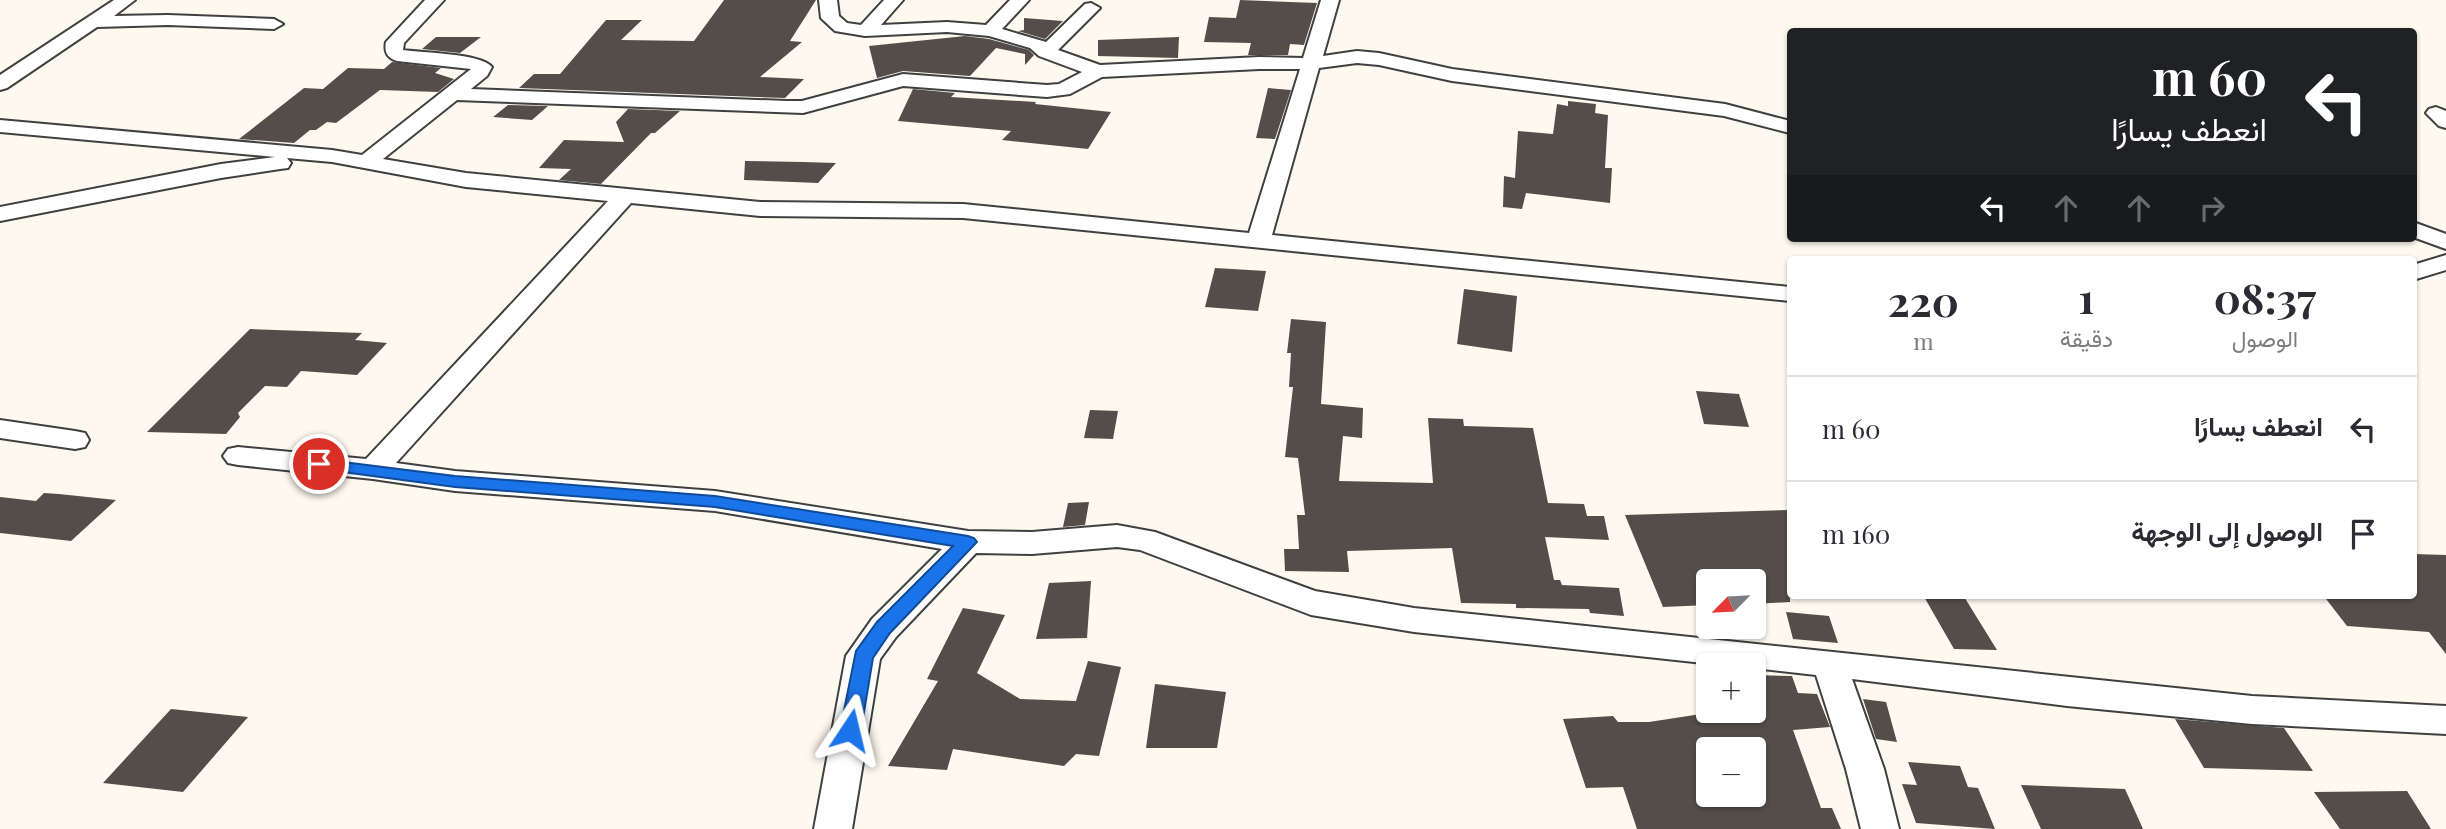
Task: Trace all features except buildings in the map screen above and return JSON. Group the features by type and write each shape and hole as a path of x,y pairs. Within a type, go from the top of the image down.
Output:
{"street":[{"path":"0,84 126,0"},
{"path":"366,162 480,72 482,67 475,64 397,55 394,50 395,42 435,0"},
{"path":"828,0 830,18 841,27 865,31 947,27 990,31 1037,44 1046,52 1098,71 1259,63 1310,64 1357,57 1465,77 1725,110 1787,126"},
{"path":"865,31 894,0"},
{"path":"990,31 1020,0"},
{"path":"1258,241 1330,0"},
{"path":"1046,52 1091,8"},
{"path":"93,23 168,20 274,24"},
{"path":"455,94 795,107 903,80 1047,92 1063,90 1098,71"},
{"path":"0,126 331,156 466,180 760,209 963,211 1787,295"},
{"path":"0,214 221,171 331,156"},
{"path":"373,470 625,196"},
{"path":"2417,231 2446,242"},
{"path":"2417,272 2446,262"},
{"path":"0,429 75,440"},
{"path":"238,456 455,481 715,502 968,542 1032,543 1117,536 1144,540 1311,603 1359,612 2238,709 2446,719"},
{"path":"833,829 863,656 884,628 968,542"},
{"path":"1829,663 1865,769 1880,829"}],"route":[{"path":"319,464 455,481 715,502 968,542 884,628 863,656 850,730"}]}
